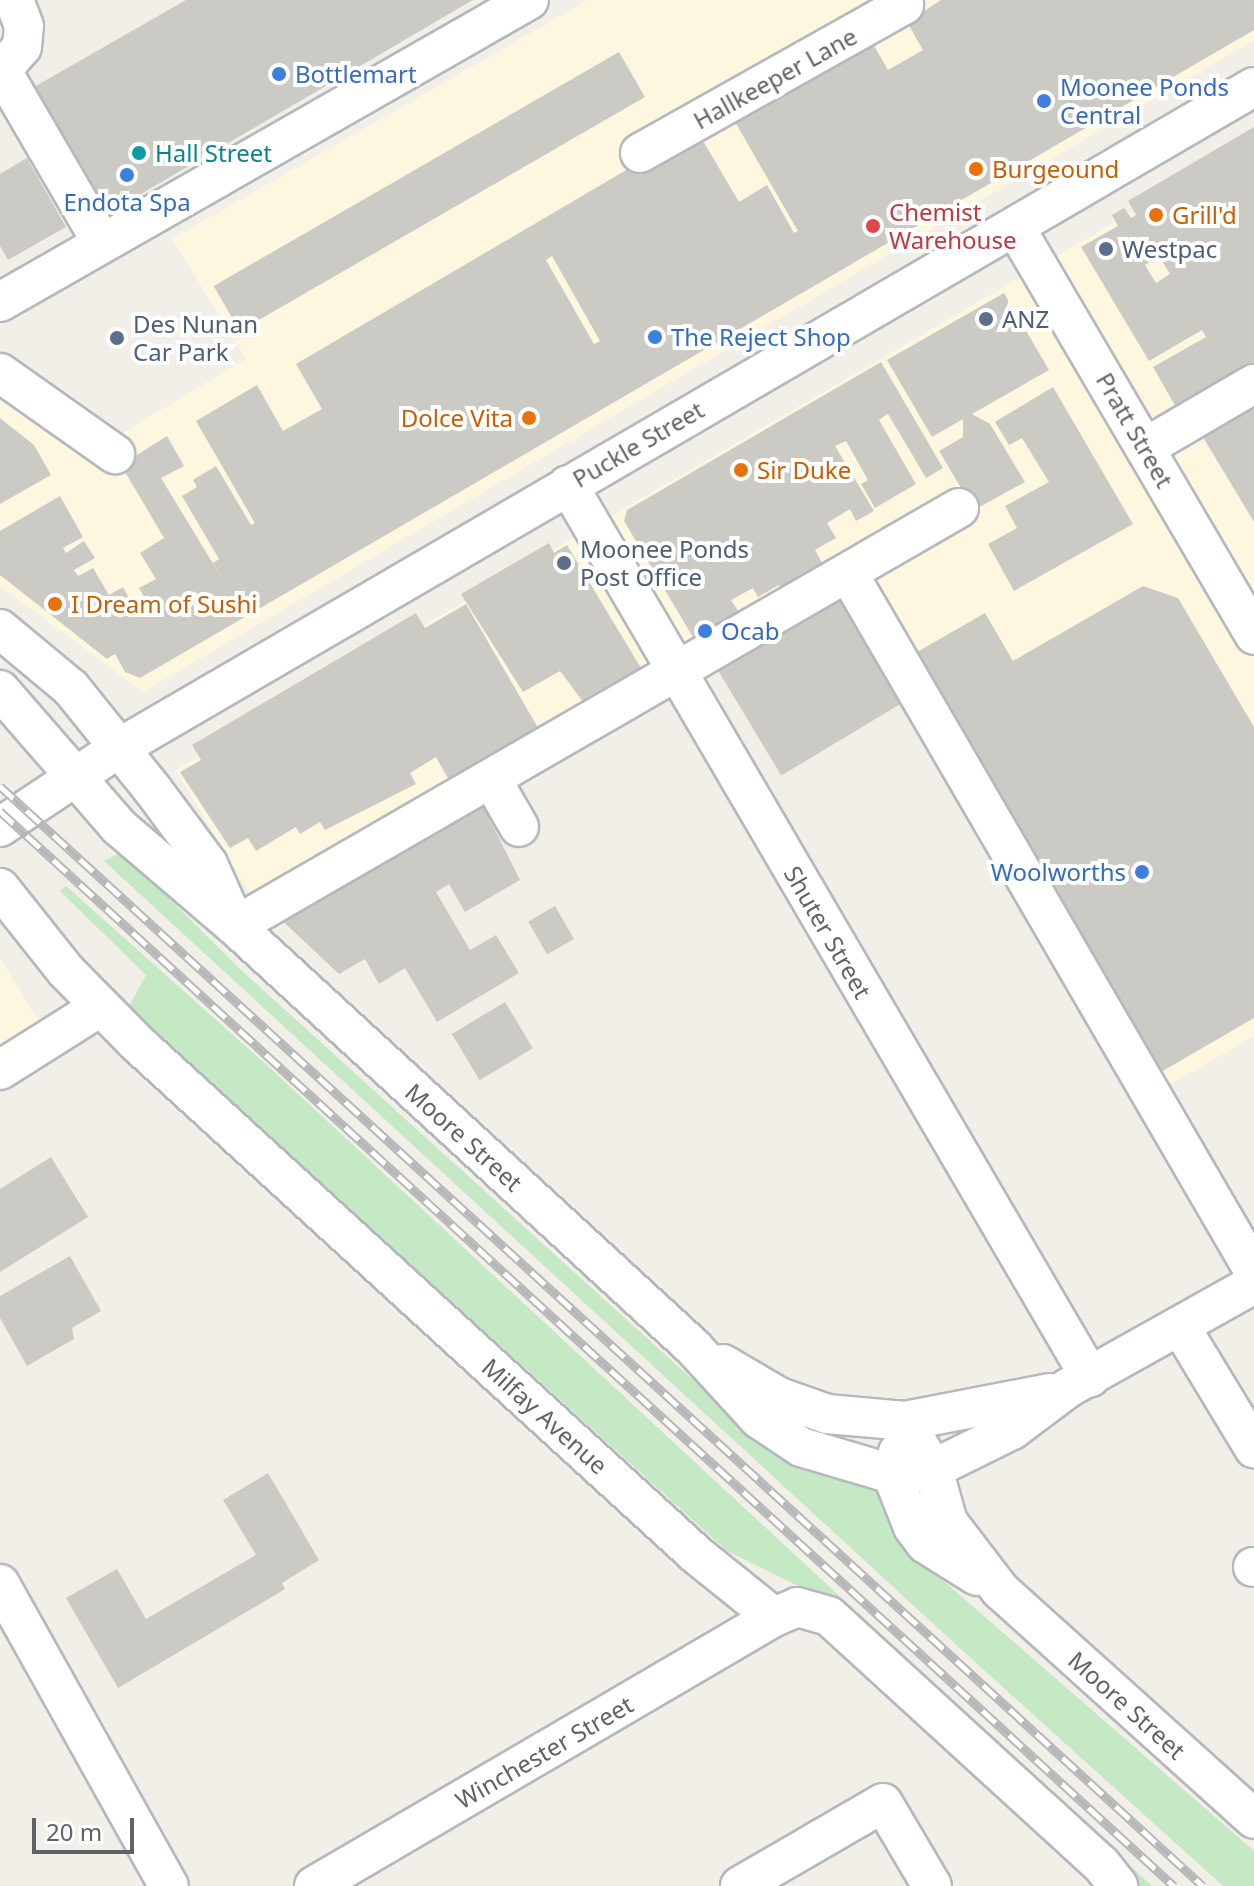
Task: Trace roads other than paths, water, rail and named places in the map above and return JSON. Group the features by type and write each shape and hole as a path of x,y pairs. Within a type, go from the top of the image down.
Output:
{"street":[{"path":"14,0 24,26 22,47 1,71 102,243"},
{"name":"Hallkeeper Lane","path":"640,153 904,5 901,0"},
{"path":"0,302 510,5"},
{"name":"Puckle Street","path":"14,818 119,748 1254,87"},
{"name":"Pratt Street","path":"1015,227 1254,635"},
{"path":"0,373 115,454"},
{"path":"1146,447 1254,384"},
{"name":"Shuter Street","path":"568,485 1079,1383"},
{"path":"235,926 959,508"},
{"path":"848,573 1254,1271"},
{"name":"Moore Street","path":"0,629 71,688 119,748 208,864 235,926"},
{"name":"Moore Street","path":"0,690 73,778 169,873 235,926 693,1347 748,1408 801,1447 892,1474 933,1469"},
{"path":"492,780 519,827"},
{"name":"Milfay Avenue","path":"0,888 100,1007 675,1535 774,1617"},
{"path":"0,1070 100,1007"},
{"path":"933,1469 1012,1430 1079,1383 1254,1284"},
{"path":"1180,1326 1254,1448"},
{"name":"Moore Street","path":"693,1347 779,1397 827,1414 905,1421 933,1469 948,1522 1000,1590"},
{"path":"892,1474 905,1421 1079,1383"},
{"name":"Moore Street","path":"892,1474 900,1501 926,1544 1000,1590 1254,1819"},
{"path":"0,1584 169,1886"},
{"path":"774,1617 797,1607 829,1616 1101,1864 1118,1886"},
{"name":"Winchester Street","path":"314,1886 774,1617"},
{"path":"740,1886 883,1803 932,1886"}],"railway":[{"path":"0,786 1203,1886"},
{"path":"0,811 1174,1886"}],"place":[{"name":"Bottlemart","path":"279,74"},
{"name":"Moonee Ponds Central","path":"1044,101"},
{"name":"Hall Street","path":"139,153"},
{"name":"Burgeound","path":"976,169"},
{"name":"Endota Spa","path":"127,175"},
{"name":"Grill'd","path":"1156,215"},
{"name":"Chemist Warehouse","path":"873,226"},
{"name":"Westpac","path":"1106,249"},
{"name":"ANZ","path":"986,319"},
{"name":"The Reject Shop","path":"655,337"},
{"name":"Des Nunan Car Park","path":"117,338"},
{"name":"Dolce Vita","path":"529,418"},
{"name":"Sir Duke","path":"741,470"},
{"name":"Moonee Ponds Post Office","path":"564,563"},
{"name":"I Dream of Sushi","path":"55,604"},
{"name":"Ocab","path":"705,631"},
{"name":"Woolworths","path":"1142,872"}]}
